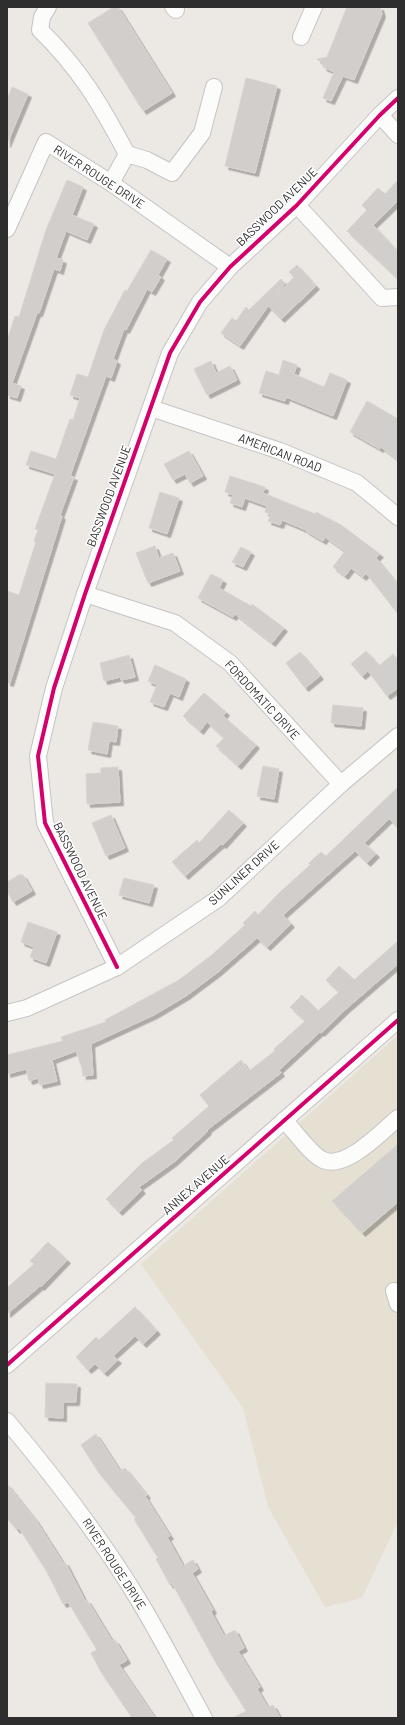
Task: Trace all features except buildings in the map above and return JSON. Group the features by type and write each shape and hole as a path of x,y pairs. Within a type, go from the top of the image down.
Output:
{"street":[{"path":"48,7 42,17 40,30 62,51 90,87 127,154 147,160 172,173 202,133 214,87"},
{"path":"300,37 314,7"},
{"name":"BASSWOOD AVENUE","path":"117,968 45,823 38,756 54,688 85,594 170,353 200,302 230,267 297,205 380,115 398,98"},
{"path":"380,115 398,135"},
{"name":"RIVER ROUGE DRIVE","path":"7,229 46,142 111,183 230,267"},
{"path":"111,183 127,154"},
{"path":"297,205 382,298 398,298"},
{"name":"AMERICAN ROAD","path":"151,408 280,451 357,484 398,517"},
{"name":"FORDOMATIC DRIVE","path":"85,594 175,623 230,663 341,784"},
{"name":"SUNLINER DRIVE","path":"7,1014 27,1008 117,968 219,898 341,784 398,736"},
{"name":"ANNEX AVENUE","path":"7,1365 284,1120 395,1028"},
{"path":"284,1120 315,1154 322,1160 330,1162 350,1157 398,1118"},
{"name":"RIVER ROUGE DRIVE","path":"7,1421 55,1478 103,1545 141,1604 204,1718"}],"shaded area":[{"path":"398,1035 398,1521 362,1598 325,1607 268,1507 243,1408 141,1264"}],"cycle path":[{"path":"117,967 45,823 38,756 54,688 85,594 170,353 200,302 230,267 297,205 380,115 398,98"},
{"path":"7,1365 398,1020"}]}
